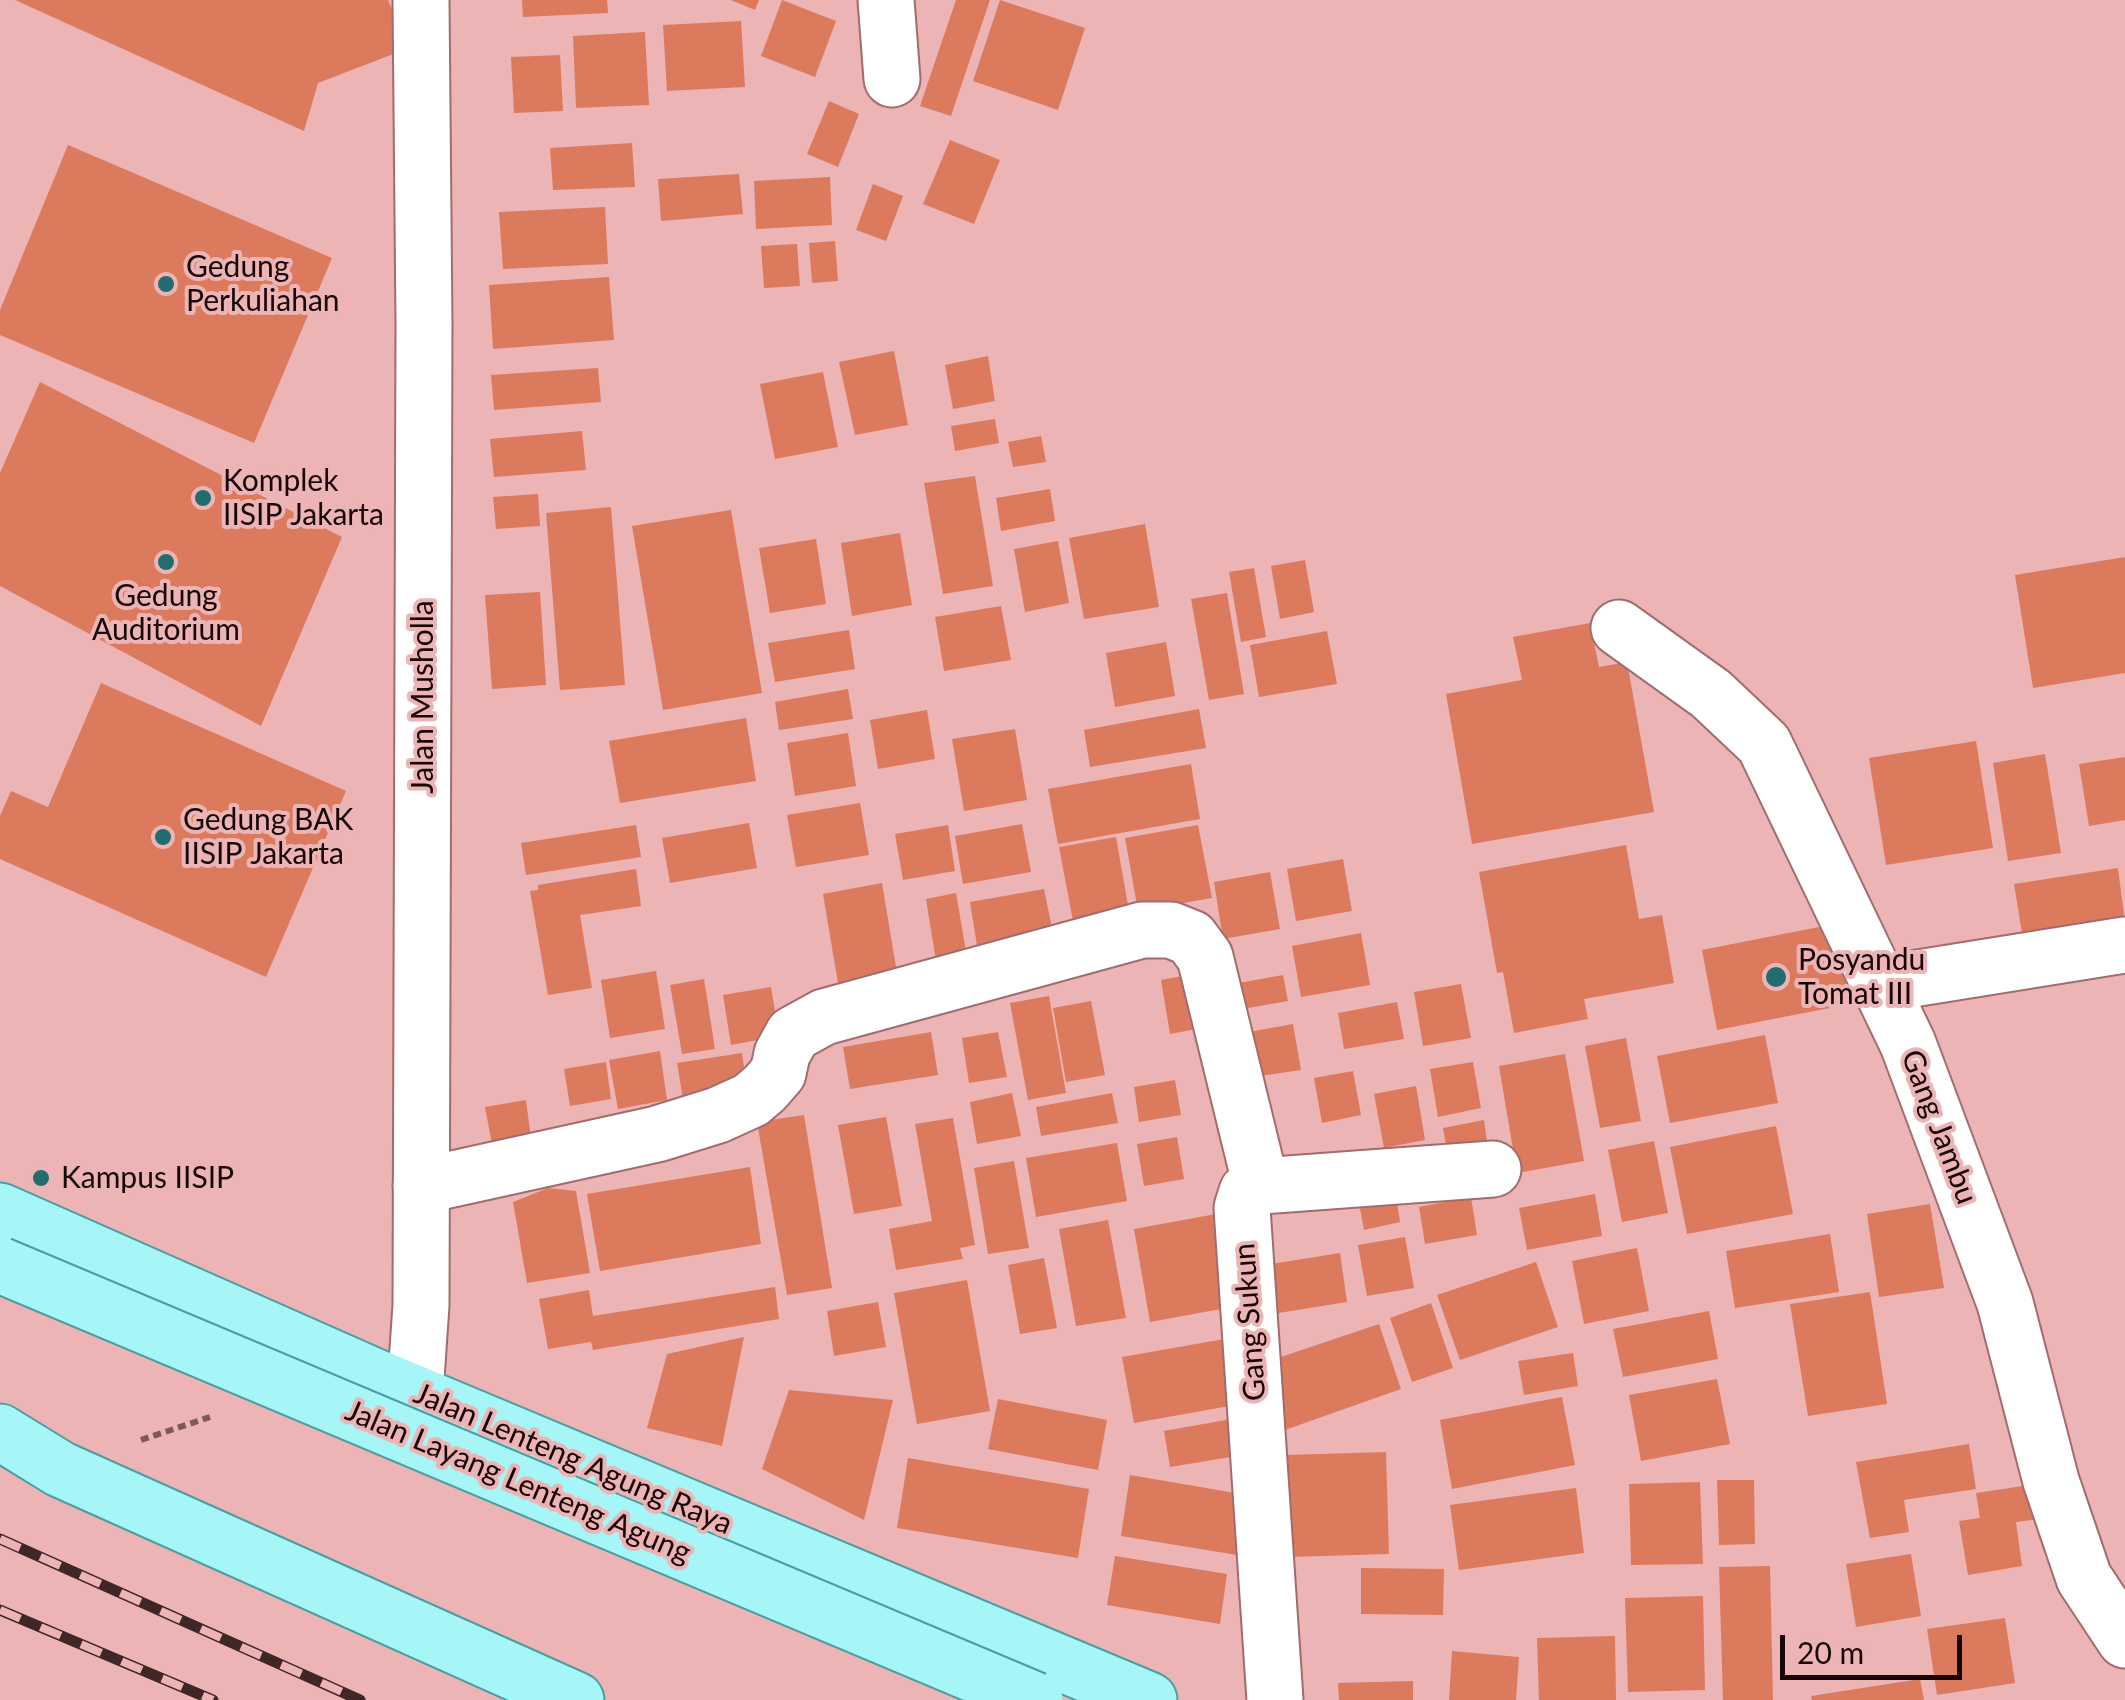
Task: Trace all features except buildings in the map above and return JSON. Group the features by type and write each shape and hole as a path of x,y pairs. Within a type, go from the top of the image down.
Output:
{"main road":[{"name":"Jalan Lenteng Agung Raya","path":"0,1211 415,1394 1148,1700"},
{"name":"Jalan Layang Lenteng Agung","path":"0,1264 1035,1700"},
{"path":"0,1432 60,1469 576,1700"}],"street":[{"name":"Jalan Musholla","path":"415,1394 421,1306 422,0"},
{"path":"886,0 892,80"},
{"name":"Gang Jambu","path":"1619,628 1710,694 1764,744 1908,1044 2005,1303 2051,1481 2084,1578 2125,1640"},
{"path":"421,1186 657,1134 718,1115 751,1100 765,1088 778,1073 782,1054 793,1034 824,1018 1142,930 1170,930 1191,938 1204,957 1261,1186 1493,1168"},
{"path":"1882,984 2125,945"},
{"name":"Gang Sukun","path":"1261,1186 1247,1192 1242,1208 1275,1700"}],"railway":[{"path":"0,1539 360,1700"},
{"path":"0,1610 213,1700"}],"place":[{"name":"Gedung Perkuliahan","path":"166,284"},
{"name":"Komplek IISIP Jakarta","path":"203,498"},
{"name":"Gedung Auditorium","path":"166,562"},
{"name":"Gedung BAK IISIP Jakarta","path":"163,837"},
{"name":"Posyandu Tomat III","path":"1776,977"},
{"name":"Kampus IISIP","path":"41,1178"}]}
